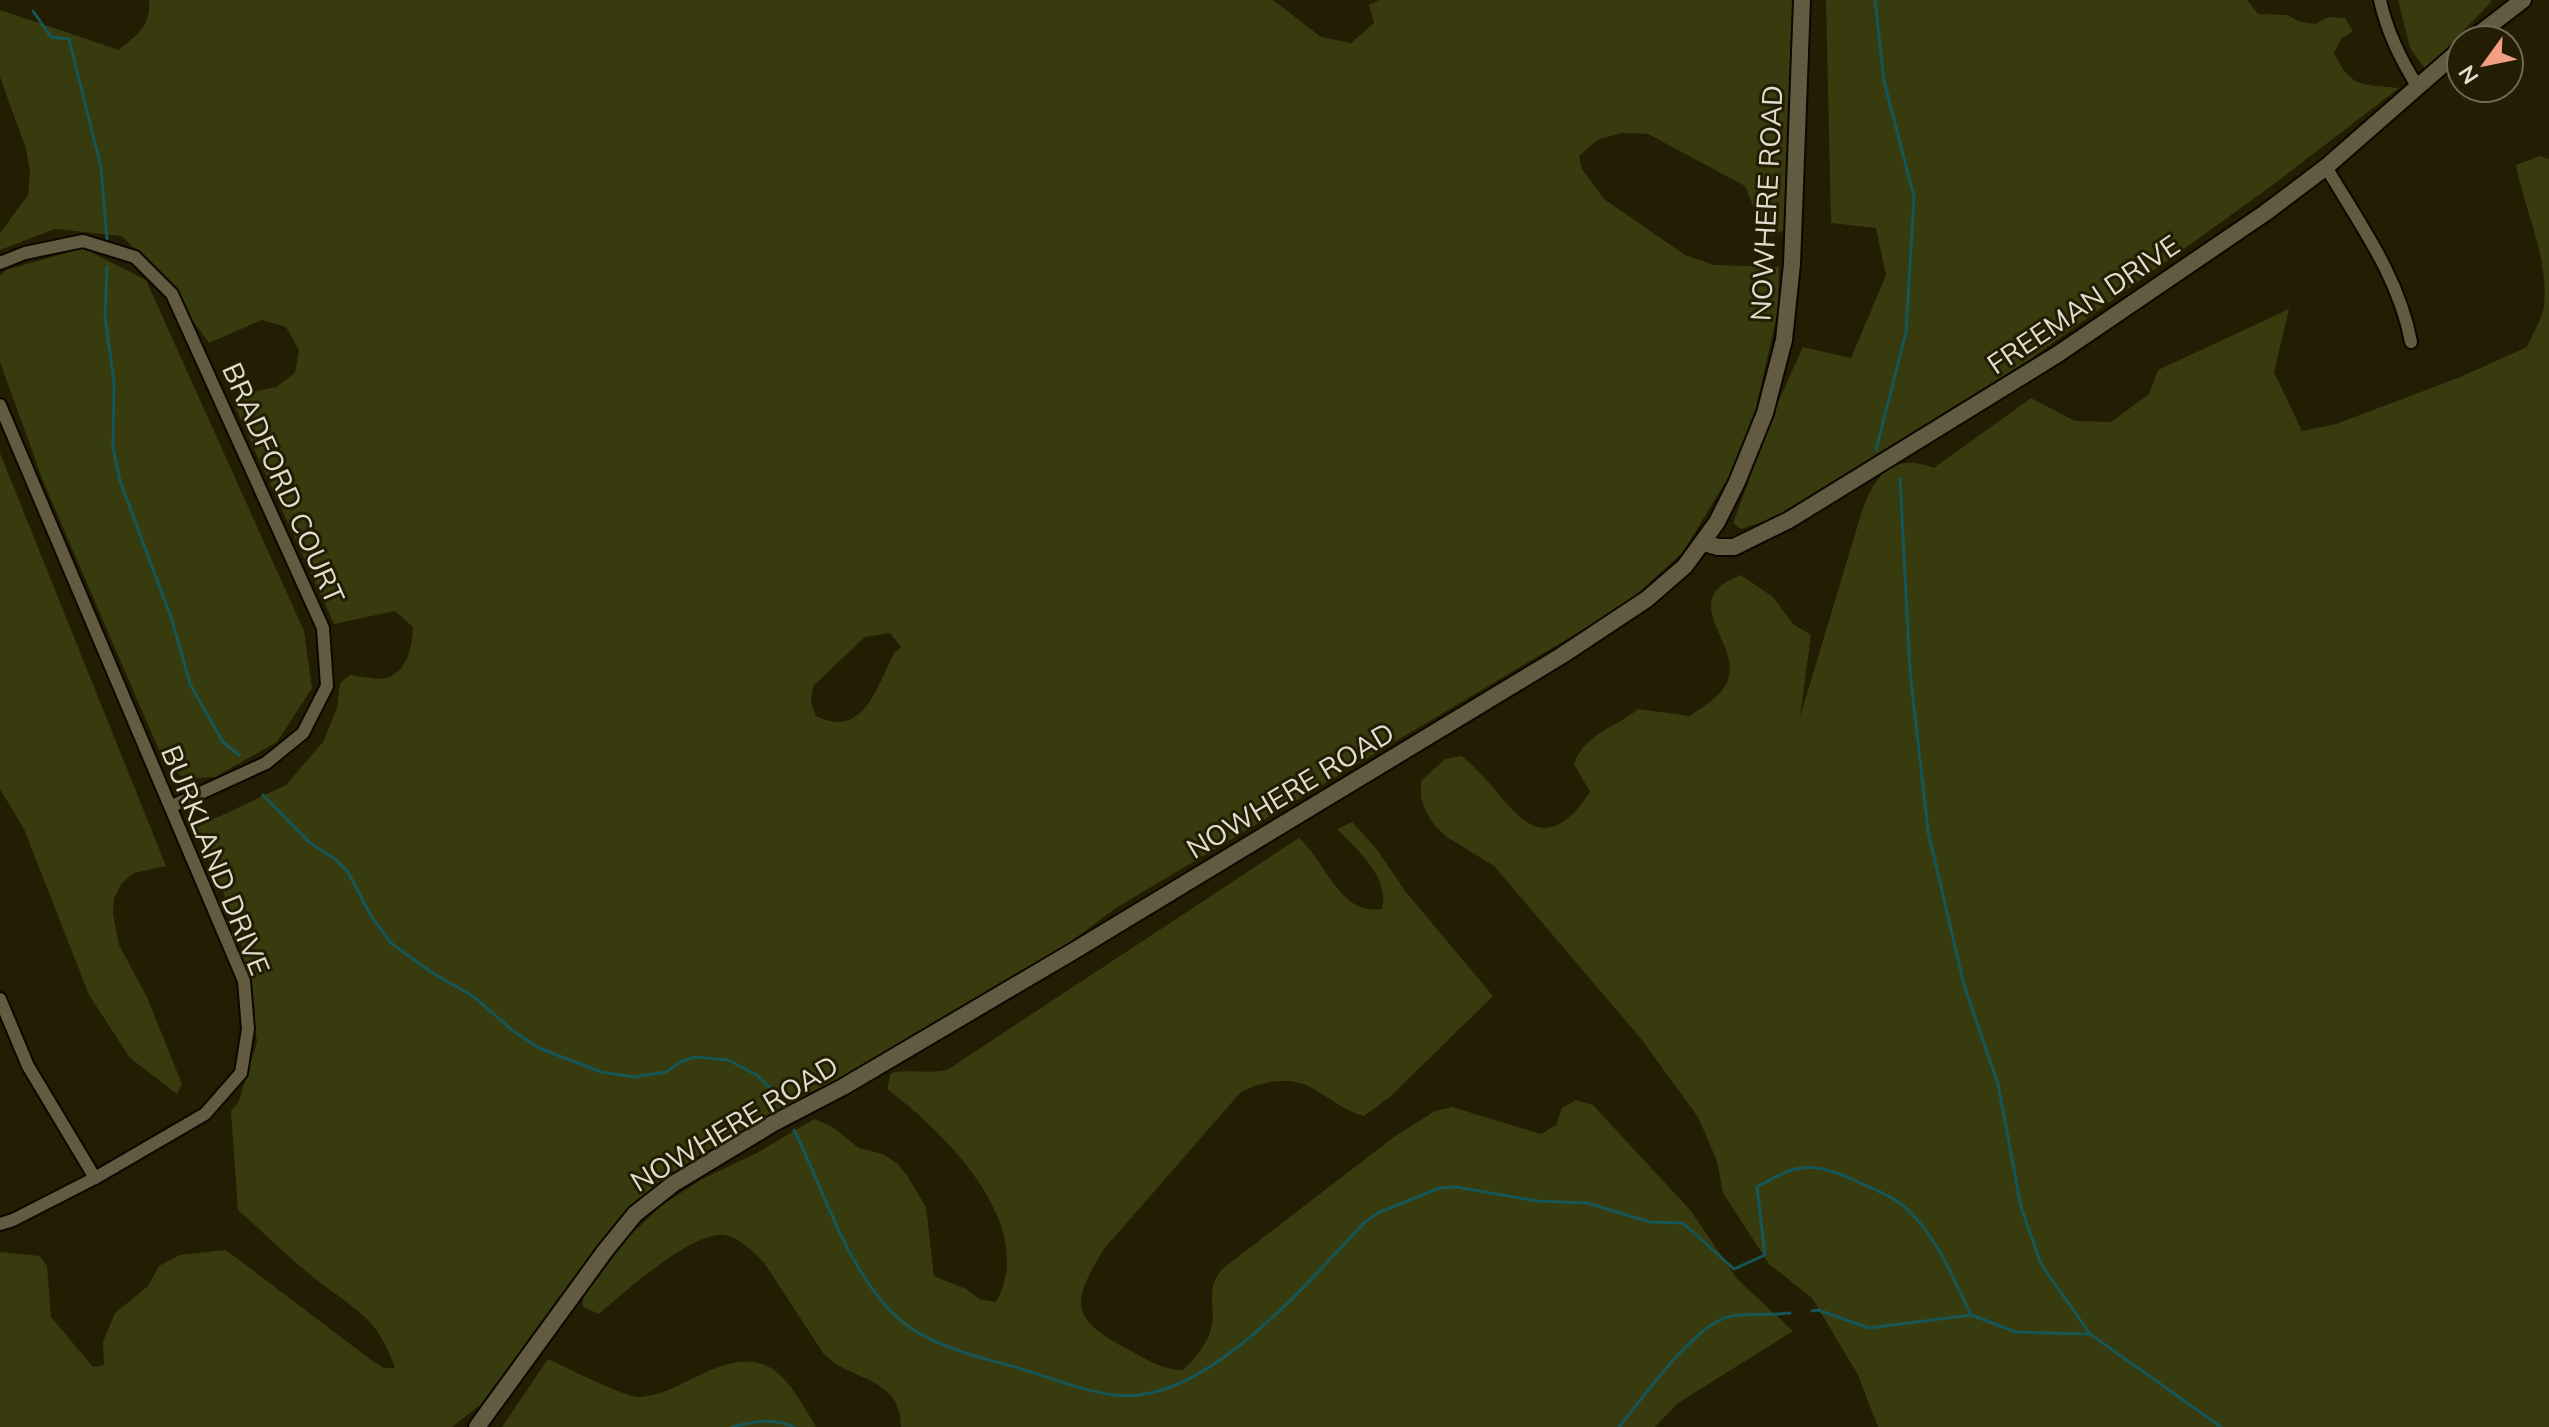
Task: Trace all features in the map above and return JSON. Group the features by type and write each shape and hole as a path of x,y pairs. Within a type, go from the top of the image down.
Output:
{"street":[{"name":"NOWHERE ROAD","path":"477,1427 605,1251 635,1214 673,1184 1086,943 1561,656 1667,584 1704,543 1737,482 1765,413 1784,340 1792,264 1802,0"},
{"path":"2380,0 2385,24 2418,87"},
{"path":"2492,24 2523,0"},
{"name":"FREEMAN DRIVE","path":"1704,543 1725,548 1745,543 1867,474 2058,354 2265,213 2326,167 2445,63"},
{"path":"2326,167 2395,285 2406,314 2411,342"},
{"name":"BRADFORD COURT","path":"0,263 25,253 83,241 135,257 172,294 323,628 327,686 303,733 266,763 170,807"},
{"name":"BURKLAND DRIVE","path":"0,405 244,981 248,1029 241,1073 205,1114 95,1178 0,1224"},
{"path":"0,999 28,1066 95,1178"}],"green space":[{"path":"149,0 1273,0 1321,37 1351,43 1374,23 1369,5 1379,0 1798,0 1784,230 1773,236 1763,230 1745,186 1648,134 1622,133 1599,139 1579,156 1582,169 1604,199 1685,255 1714,265 1779,267 1778,311 1747,447 1683,552 1626,604 1116,908 1070,942 869,1063 704,1152 632,1205 498,1391 452,1427 0,1427 0,1252 40,1256 47,1266 51,1317 93,1367 104,1365 103,1342 115,1313 148,1286 159,1266 180,1255 226,1250 374,1362 384,1368 395,1368 372,1324 303,1269 238,1210 231,1111 239,1101 257,1042 239,929 195,828 286,785 323,742 337,708 340,683 350,675 380,679 395,674 408,656 413,627 395,611 334,624 235,407 239,395 276,387 295,373 299,350 286,327 262,320 209,343 160,275 122,236 55,229 0,250 0,233 28,195 30,172 26,149 0,77 0,10 119,50 142,29","holes":["890,633 901,647 894,653 874,694 857,716 832,722 816,716 811,703 813,686 865,637"]},
{"path":"1826,0 2247,0 2258,14 2287,15 2300,22 2315,24 2329,17 2345,18 2353,31 2341,39 2334,53 2346,73 2366,85 2399,88 2270,187 1982,394 1802,509 1741,529 1733,523 1778,402 1803,347 1851,358 1886,275 1876,228 1831,223"},
{"path":"2398,0 2492,1 2470,24 2445,24 2445,50 2426,70 2410,48"},
{"path":"2540,156 2549,159 2549,1427 1878,1427 1858,1375 1812,1298 1769,1264 1723,1193 1717,1161 1698,1117 1642,1040 1494,866 1435,826 1421,797 1421,781 1445,759 1461,756 1507,804 1537,827 1552,827 1570,816 1590,792 1574,764 1593,738 1638,709 1690,716 1724,687 1730,667 1711,610 1713,597 1722,585 1741,575 1773,597 1793,624 1811,635 1800,717 1862,511 1873,486 1897,465 1908,463 1934,468 2031,398 2075,421 2111,422 2149,394 2158,370 2289,309 2274,372 2302,431 2336,424 2458,378 2527,347 2543,311 2545,288 2540,253 2516,165"},
{"path":"83,248 146,280 304,631 312,688 277,742 215,777 184,779 162,757 43,481 0,362 0,276 6,270"},
{"path":"0,453 166,866 134,873 122,883 114,898 113,914 119,945 147,997 182,1084 177,1094 130,1058 89,995 24,829 0,789"},
{"path":"1352,822 1493,996 1391,1096 1364,1116 1342,1107 1308,1086 1291,1081 1264,1083 1240,1093 1104,1249 1081,1298 1087,1320 1111,1340 1149,1361 1183,1370 1209,1335 1212,1292 1222,1269 1394,1137 1435,1111 1452,1107 1541,1134 1556,1125 1562,1108 1576,1100 1593,1105 1691,1211 1738,1280 1793,1331 1678,1403 1655,1427 901,1427 899,1410 892,1398 883,1388 823,1353 765,1264 747,1246 731,1237 711,1236 695,1242 641,1279 599,1314 583,1307 583,1291 625,1240 661,1206 702,1179 757,1153 814,1119 831,1126 859,1148 883,1154 898,1164 926,1207 934,1276 966,1289 979,1299 996,1302 1006,1272 1005,1242 996,1212 979,1182 958,1155 934,1129 887,1089 891,1073 947,1070 1299,838 1345,896 1368,909 1382,909 1383,897 1377,875 1337,829"},
{"path":"548,1359 639,1397 664,1392 724,1365 758,1363 783,1378 816,1427 502,1427"}],"waterway":[{"path":"1875,0 1884,81 1914,197 1906,332 1876,450"},
{"path":"33,11 51,37 69,39 101,167 107,239"},
{"path":"107,267 105,316 114,382 113,448 120,481 172,620 190,684 223,742 239,755"},
{"path":"1900,479 1910,671 1928,831 1964,985 1998,1084 2021,1207 2041,1264 2090,1334"},
{"path":"263,795 309,842 348,872 371,916 391,943 431,972 474,997 512,1030 539,1048 601,1072 634,1077 666,1072 680,1062 695,1057 728,1060 757,1075 778,1103"},
{"path":"794,1130 857,1266 899,1319 945,1346 1077,1387 1114,1395 1149,1393 1183,1381 1218,1361 1252,1336 1284,1306 1365,1222 1378,1213 1439,1188 1456,1187 1537,1201 1587,1203 1650,1222 1683,1223 1734,1269 1765,1255 1757,1187 1795,1169 1829,1170 1882,1193 1919,1221 1951,1273 1971,1315"},
{"path":"1812,1311 1818,1310 1869,1328 1971,1315 2016,1332 2090,1334 2221,1427"},
{"path":"1619,1427 1669,1364 1714,1323 1728,1317 1790,1313"},
{"path":"732,1427 763,1421 794,1427"}]}
